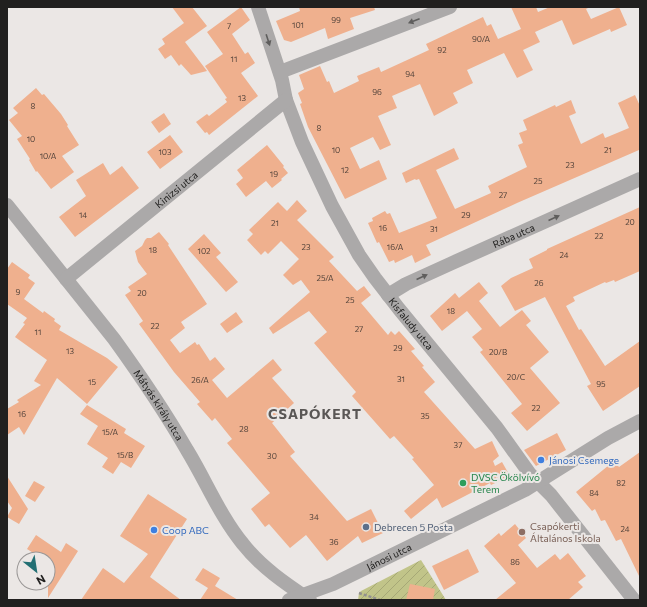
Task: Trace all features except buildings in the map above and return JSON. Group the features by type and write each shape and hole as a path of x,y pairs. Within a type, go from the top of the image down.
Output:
{"street":[{"name":"Kisfaludy utca","path":"258,7 280,72 286,100 302,142 349,238 388,295 477,402 530,474 554,499 634,600"},
{"path":"280,72 450,7"},
{"name":"Kinizsi utca","path":"66,279 286,100"},
{"name":"Rába utca","path":"388,295 406,284 640,179"},
{"name":"Mátyás király utca","path":"7,205 114,339 185,446 233,530 243,544 269,571 306,598"},
{"name":"Jánosi utca","path":"289,600 306,598 538,482 608,438 640,421"}],"path":[{"path":"359,593 380,600"}],"green space":[{"path":"421,560 446,600 358,600 359,593 361,591"}],"place":[{"name":"Jánosi Csemege","path":"541,460"},
{"name":"DVSC Ökölvívó Terem","path":"463,483"},
{"name":"Debrecen 5 Posta","path":"366,527"},
{"name":"Coop ABC","path":"154,530"},
{"name":"Csapókerti Általános Iskola","path":"522,532"}],"district":[{"name":"CSAPÓKERT","path":"315,413"}]}
